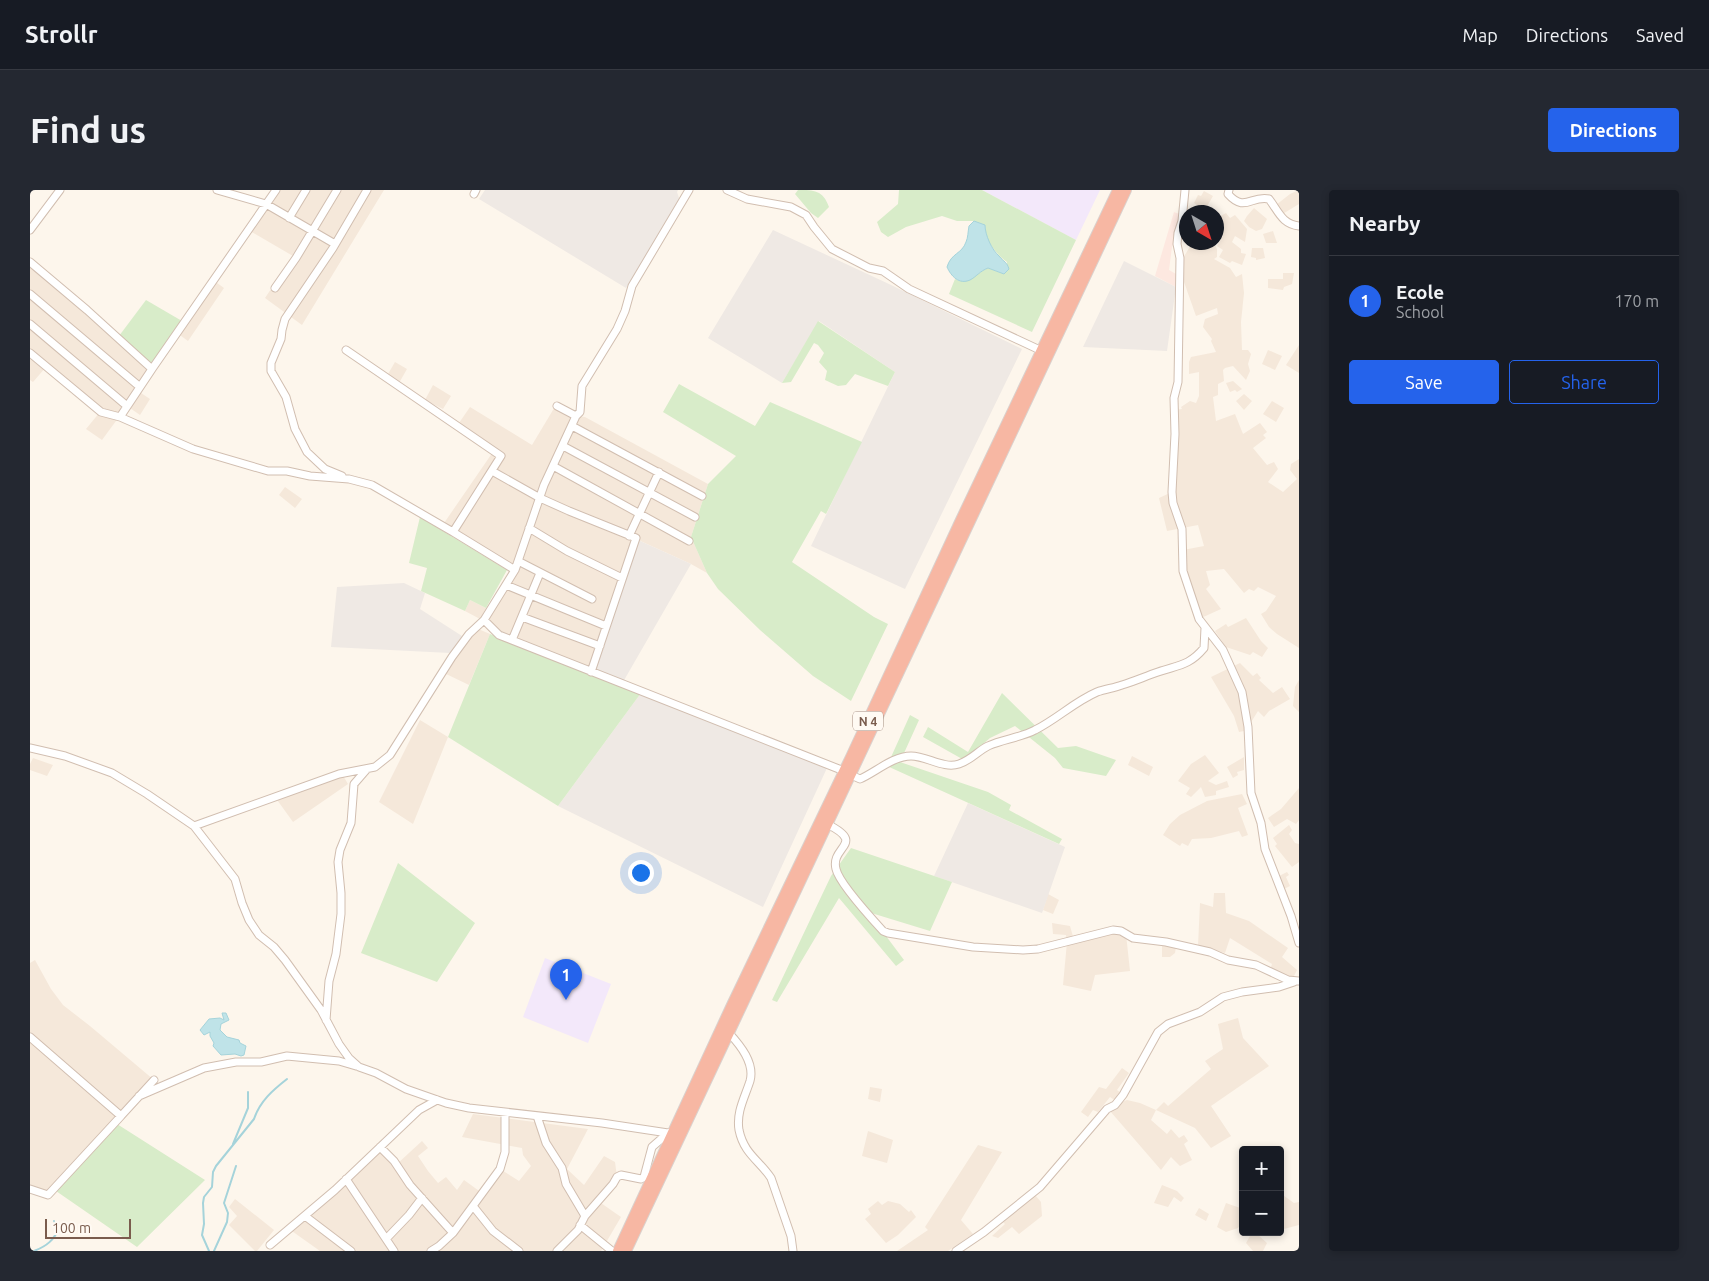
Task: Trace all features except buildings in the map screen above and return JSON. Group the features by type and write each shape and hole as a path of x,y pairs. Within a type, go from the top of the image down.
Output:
{"highway":[{"name":"N 4","path":"626,1251 827,824 847,773 1118,190"},
{"name":"N 4","path":"618,1251 671,1132 847,773 1126,190"}],"street":[{"path":"30,230 60,190"},
{"path":"217,190 266,204 335,244"},
{"path":"120,417 276,190"},
{"path":"289,218 306,190"},
{"path":"275,288 337,190"},
{"path":"367,190 335,244 285,319 281,339 271,363 271,370 286,397 295,429 306,452 325,469 349,479 372,485 515,570"},
{"path":"194,826 339,774 376,767 390,755 452,657 469,634 484,620 515,570 553,466 576,416 580,412 580,392 582,386 617,329 625,311 632,286 689,190"},
{"path":"727,190 748,198 791,207 806,215 832,249 869,268 883,271 909,289 1042,351"},
{"path":"1185,190 1177,244 1180,258 1179,354 1178,382 1174,398 1175,434 1172,492 1173,503 1182,529 1183,570 1199,619 1223,650 1242,692 1248,727 1251,793 1261,823 1265,850 1291,916 1299,943"},
{"path":"1229,190 1228,194 1234,201 1242,204 1269,199 1282,219 1292,225 1299,226"},
{"path":"30,262 152,369"},
{"path":"30,294 140,387"},
{"path":"30,324 127,406"},
{"path":"346,350 501,456 453,532"},
{"path":"30,353 101,412 120,417 177,443 268,471 287,471 310,476 349,479"},
{"path":"557,406 576,416"},
{"path":"572,426 702,496"},
{"path":"563,446 695,517"},
{"path":"553,466 689,540"},
{"path":"492,470 540,498 569,512 636,538 591,672"},
{"path":"629,536 659,472"},
{"path":"529,528 567,552 622,578"},
{"path":"518,562 592,598"},
{"path":"512,640 540,572"},
{"path":"506,585 606,626"},
{"path":"522,617 600,646"},
{"path":"484,620 499,634 512,640 860,779 904,756 917,756 935,762 952,764 963,762 989,746 1036,729 1079,701 1099,692 1190,662 1204,648 1205,628"},
{"path":"30,753 34,748 112,773 194,826 235,879 246,912 259,935 274,947 285,960 321,1010 339,1044 349,1058 359,1067"},
{"path":"326,1020 329,981 336,954 341,914 338,862 340,850 351,822 354,784 368,769"},
{"path":"827,824 843,832 846,837 846,842 837,857 835,867 837,872 853,896 883,931 888,933 974,947 1023,950 1038,949 1113,930 1121,930 1133,938 1166,942 1210,952 1228,960 1256,965 1288,980 1298,981"},
{"path":"956,1251 984,1232 1040,1187 1108,1109 1123,1095 1158,1032 1168,1024 1200,1012 1223,997 1279,987 1298,981"},
{"path":"729,1033 740,1044 748,1059 751,1071 751,1079 740,1108 739,1128 744,1145 751,1156 771,1178 791,1236 793,1251"},
{"path":"30,1037 121,1116"},
{"path":"139,1096 204,1068 236,1062 261,1062 287,1056 340,1060 376,1073 406,1089 437,1100 469,1108 671,1132"},
{"path":"30,1189 48,1195 154,1080"},
{"path":"270,1245 346,1179 419,1110 437,1100"},
{"path":"431,1251 453,1233 500,1169 503,1160 505,1113"},
{"path":"537,1116 546,1143 562,1168 566,1184 585,1216"},
{"path":"558,1251 617,1177 621,1175 644,1178 652,1146 671,1132"},
{"path":"380,1147 394,1160 410,1185 453,1233"},
{"path":"346,1179 394,1251"},
{"path":"386,1239 422,1198"},
{"path":"474,1206 493,1231 519,1251"},
{"path":"305,1216 350,1251"},
{"path":"580,1225 612,1251"}],"shaded area":[{"path":"273,190 384,190 302,325 265,298 293,256 245,228"},
{"path":"485,190 678,190 680,201 626,288 479,199"},
{"path":"982,190 1100,190 1076,240"},
{"path":"1299,190 1299,204 1281,215 1276,205 1290,194"},
{"path":"1204,191 1213,196 1208,205 1197,205 1194,203 1198,195 1201,196"},
{"path":"1254,208 1267,219 1262,229 1256,231 1244,221"},
{"path":"1174,212 1179,214 1179,225 1172,247 1169,270 1176,274 1176,287 1155,276"},
{"path":"1226,213 1230,218 1235,215 1247,229 1245,242 1235,236 1232,242 1241,249 1241,253 1246,254 1242,265 1232,261 1230,263 1219,257 1224,250 1224,214"},
{"path":"773,230 1022,349 905,589 811,546 895,372 819,321 782,383 708,338"},
{"path":"1273,231 1277,243 1266,243 1263,234"},
{"path":"1252,248 1263,248 1265,258 1256,260 1256,258 1251,257"},
{"path":"1188,250 1217,250 1217,257 1214,259 1230,268 1236,277 1242,274 1244,293 1241,322 1242,350 1248,350 1251,354 1248,364 1250,371 1246,380 1233,366 1223,370 1224,381 1218,384 1218,395 1213,397 1216,421 1235,414 1243,434 1260,423 1267,432 1263,435 1266,438 1253,448 1267,465 1274,462 1278,469 1268,482 1283,492 1297,479 1290,470 1291,464 1299,459 1299,648 1269,627 1261,614 1266,611 1276,596 1258,587 1254,591 1249,589 1244,593 1224,569 1206,571 1210,585 1206,589 1221,609 1199,619 1188,587 1183,550 1204,546 1198,525 1167,531 1159,498 1172,492 1174,410 1182,409 1181,407 1190,401 1196,403 1199,396 1199,372 1189,374 1191,357 1216,352 1211,341 1212,339 1203,327 1205,319 1218,314 1217,308 1196,316 1184,282 1183,258"},
{"path":"1124,261 1176,287 1167,351 1083,347"},
{"path":"30,262 152,369 138,391 150,399 140,415 127,406 102,440 86,429 100,412 46,367 33,382 30,380"},
{"path":"1283,273 1294,273 1292,284 1284,287 1283,290 1268,288 1268,279 1283,279"},
{"path":"213,280 224,288 188,341 177,333"},
{"path":"1299,345 1299,373 1286,365"},
{"path":"1268,350 1282,356 1275,370 1262,364"},
{"path":"395,362 407,369 399,383 388,374"},
{"path":"1233,381 1242,389 1237,392 1235,390 1230,392 1226,383"},
{"path":"433,385 451,396 443,409 425,400"},
{"path":"1244,394 1252,401 1244,410 1236,401"},
{"path":"1272,401 1284,408 1276,422 1263,414"},
{"path":"556,405 576,416 585,417 708,484 691,537 707,573 636,539 591,672 499,635 484,620 515,570 442,526 495,449 459,423 470,407 532,445"},
{"path":"285,487 302,499 295,508 279,495"},
{"path":"638,540 691,564 623,682 594,670"},
{"path":"404,583 425,593 420,609 462,636 450,653 331,647 337,587"},
{"path":"470,600 486,608 480,619 465,611"},
{"path":"1246,618 1261,641 1268,648 1262,657 1253,652 1250,655 1226,647 1215,631 1226,624 1228,627"},
{"path":"476,628 490,634 469,685 442,672"},
{"path":"1240,663 1253,676 1257,673 1261,678 1259,680 1273,693 1282,687 1290,699 1269,711 1264,717 1258,711 1248,727 1244,731 1239,732 1234,716 1211,677"},
{"path":"1299,680 1299,712 1293,706 1295,687"},
{"path":"641,693 827,768 763,907 558,806"},
{"path":"420,720 448,737 413,824 379,802"},
{"path":"1205,755 1219,773 1208,781 1216,785 1227,781 1229,787 1216,791 1216,795 1205,797 1201,787 1191,797 1186,794 1190,788 1178,781 1191,764"},
{"path":"1132,756 1153,767 1149,776 1128,765"},
{"path":"1244,757 1244,770 1237,772 1238,775 1233,778 1227,767"},
{"path":"33,758 53,765 47,776 30,770"},
{"path":"342,774 348,784 293,822 275,797"},
{"path":"1299,788 1299,820 1296,824 1287,819 1274,827 1268,818 1281,809"},
{"path":"1242,794 1247,804 1238,808 1248,835 1242,837 1239,831 1211,838 1192,839 1188,846 1182,843 1180,846 1163,835 1170,824 1180,815 1207,801"},
{"path":"968,803 1065,847 1042,913 934,876"},
{"path":"1289,825 1292,830 1289,834 1295,843 1299,844 1299,862 1292,867 1275,846 1277,844 1273,838"},
{"path":"1287,872 1289,875 1286,877 1290,886 1282,890 1277,877"},
{"path":"1214,893 1225,893 1226,913 1249,921 1288,948 1282,957 1297,970 1294,976 1285,976 1271,967 1272,964 1230,938 1225,953 1198,946 1200,903 1213,907"},
{"path":"1048,894 1059,900 1053,914 1043,910"},
{"path":"1052,923 1070,926 1074,940 1101,933 1126,934 1130,971 1095,975 1091,991 1063,985 1066,935 1053,934"},
{"path":"1162,944 1176,947 1175,953 1170,957 1162,957"},
{"path":"545,958 611,984 588,1043 523,1017"},
{"path":"35,960 51,989 63,1005 154,1080 48,1195 30,1189 30,963"},
{"path":"1238,1018 1243,1038 1269,1066 1211,1106 1231,1136 1211,1148 1195,1128 1156,1110 1164,1102 1168,1106 1211,1069 1205,1061 1223,1049 1218,1024"},
{"path":"1122,1068 1129,1073 1117,1090 1121,1093 1116,1101 1110,1097 1098,1112 1093,1110 1088,1117 1081,1112 1099,1087 1106,1089"},
{"path":"870,1087 882,1089 880,1102 868,1099"},
{"path":"1127,1100 1156,1110 1151,1120 1167,1134 1171,1129 1179,1138 1184,1135 1188,1141 1184,1144 1192,1160 1180,1166 1171,1157 1161,1170 1110,1111 1115,1105"},
{"path":"473,1114 588,1129 567,1169 584,1185 604,1156 615,1162 617,1177 598,1201 621,1217 601,1251 320,1251 289,1229 380,1147 397,1164 422,1141 428,1148 418,1156 428,1171 438,1183 446,1177 457,1190 464,1180 482,1193 500,1169 519,1181 531,1166 523,1155 522,1148 462,1137"},
{"path":"868,1131 893,1140 887,1163 862,1156"},
{"path":"978,1145 1002,1152 961,1220 973,1234 948,1251 897,1251 928,1230 925,1227"},
{"path":"1162,1185 1177,1191 1184,1198 1181,1202 1174,1197 1168,1207 1154,1203"},
{"path":"1035,1195 1041,1202 1042,1216 1019,1234 1012,1227 998,1238 992,1236 1005,1224 1002,1221"},
{"path":"1284,1196 1294,1203 1299,1202 1299,1225 1284,1229"},
{"path":"235,1199 274,1230 257,1251 229,1225 237,1216 229,1207"},
{"path":"878,1201 882,1205 888,1201 900,1204 909,1212 911,1210 916,1217 898,1235 886,1243 865,1219 871,1214 868,1209"},
{"path":"1226,1203 1239,1208 1238,1228 1226,1232 1217,1227"},
{"path":"1199,1208 1209,1214 1206,1221 1195,1215"},
{"path":"1250,1236 1259,1236 1267,1243 1263,1251 1253,1251 1246,1243"}],"green space":[{"path":"798,190 809,190 821,194 829,207 818,218 811,213 795,194"},
{"path":"899,190 982,190 1076,240 1032,332 949,294 955,279 959,281 968,280 988,268 1004,274 1007,262 993,248 974,221 957,221 942,216 906,227 888,237 881,232 877,222 898,204"},
{"path":"146,300 182,321 151,365 119,336"},
{"path":"818,321 895,372 888,386 855,374 846,385 838,386 825,380 827,371 819,362 824,353 814,343 791,382 782,383"},
{"path":"679,384 755,426 770,402 862,442 826,514 821,511 792,562 874,617 888,624 851,701 813,676 760,630 718,589 707,573 691,537 708,484 736,456 663,412"},
{"path":"420,517 507,570 486,608 470,600 465,611 421,591 427,568 409,563"},
{"path":"490,634 641,693 558,806 448,737"},
{"path":"1002,693 1058,748 1076,746 1116,760 1106,776 1063,768 1055,758 1015,726 990,738 964,760 923,737 928,727 968,752"},
{"path":"910,715 919,720 900,762 988,792 1011,805 1009,810 1062,839 1059,844 887,766"},
{"path":"851,848 952,882 930,931 868,912 904,960 896,966 839,898 777,1002 772,1000 831,876"},
{"path":"398,863 475,923 437,982 361,953"},
{"path":"117,1124 205,1180 137,1247 56,1191"}],"water":[{"path":"974,221 985,225 991,246 1009,269 1004,274 988,268 970,280 962,281 953,276 947,267 951,259 964,246 969,226"},
{"path":"222,1013 226,1013 229,1020 221,1024 220,1030 227,1037 239,1040 240,1043 246,1046 244,1055 221,1055 213,1046 214,1043 210,1032 204,1035 200,1030 209,1019 220,1018 224,1020"}],"waterway":[{"path":"209,1251 202,1235 204,1224 203,1203 204,1197 212,1187 213,1172 254,1119 263,1101 287,1079"},
{"path":"233,1144 248,1108 248,1092"},
{"path":"214,1251 227,1222 228,1213 224,1203 236,1166"},
{"path":"34,1251 46,1245 55,1236 59,1228 54,1221"}],"place":[{"name":"Ecole","path":"566,1000"}]}
